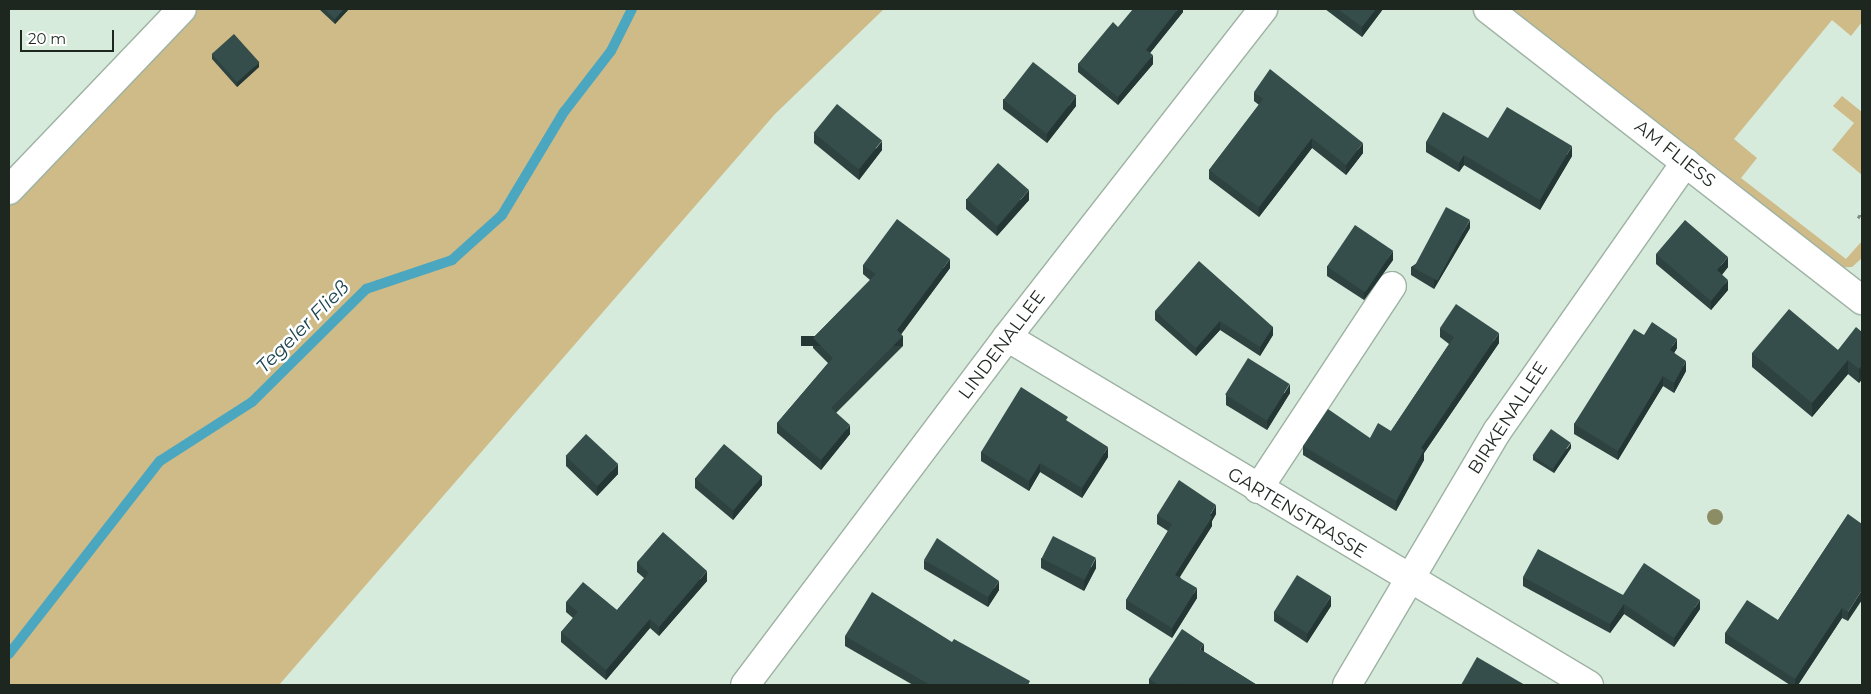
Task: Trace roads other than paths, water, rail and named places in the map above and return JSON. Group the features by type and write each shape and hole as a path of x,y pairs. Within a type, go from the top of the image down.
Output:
{"street":[{"path":"9,190 182,9"},
{"name":"LINDENALLEE","path":"745,685 1007,337 1264,9"},
{"name":"AM FLIESS","path":"1488,9 1862,300"},
{"name":"BIRKENALLEE","path":"1347,685 1498,430 1686,162"},
{"path":"1258,490 1392,286"},
{"name":"GARTENSTRASSE","path":"1007,337 1408,580 1588,685"}],"waterway":[{"name":"Tegeler Fließ","path":"9,654 160,461 252,402 366,289 452,260 502,215 564,112 611,51 632,9"}]}
